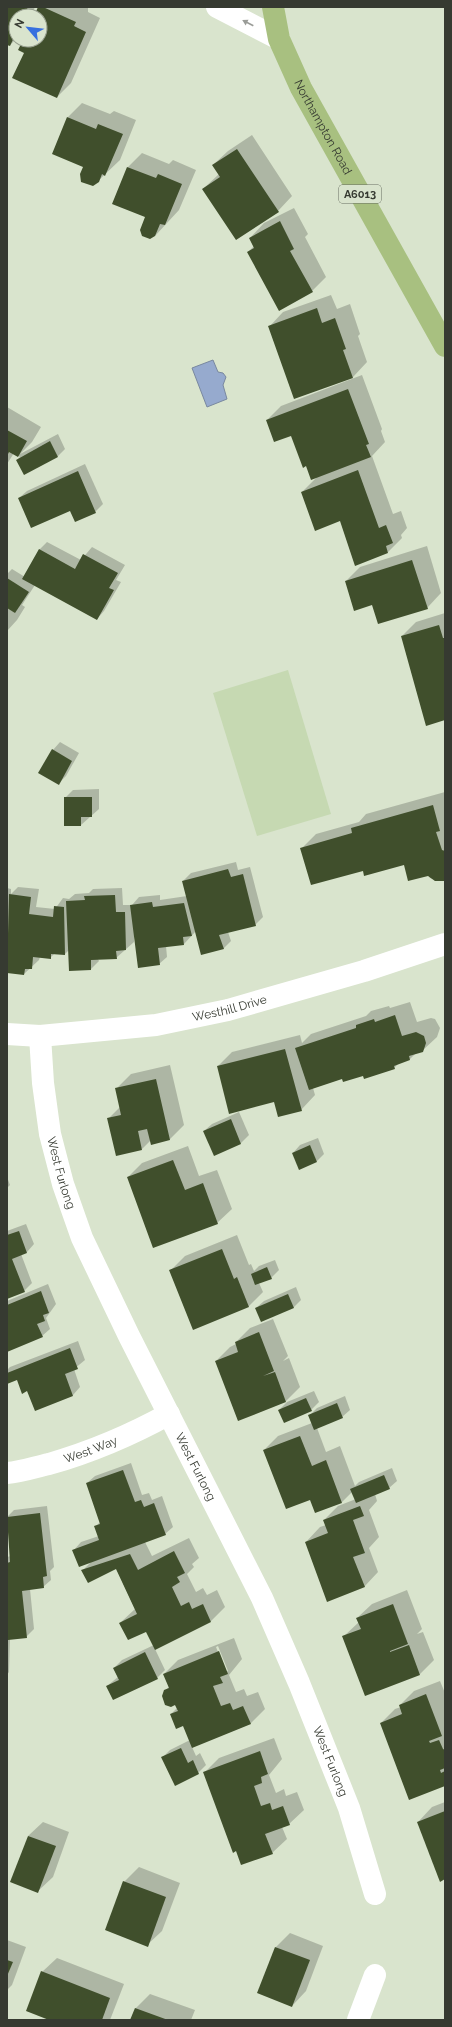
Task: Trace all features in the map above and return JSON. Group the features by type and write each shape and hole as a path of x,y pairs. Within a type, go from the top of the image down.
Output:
{"main road":[{"name":"Northampton Road","path":"272,7 279,39 300,88 445,346"}],"street":[{"path":"217,7 279,39"},
{"name":"Westhill Drive","path":"7,1034 40,1036 156,1025 228,1010 364,971 445,944"},
{"name":"West Furlong","path":"40,1036 43,1083 50,1134 63,1184 82,1238 262,1598 299,1683 349,1808 375,1894"},
{"name":"West Way","path":"7,1472 18,1472 80,1455 127,1436 169,1414"},
{"path":"358,2020 375,1975"}],"green space":[{"path":"288,670 331,814 257,836 213,693"}],"water":[{"path":"213,360 218,372 223,373 226,377 223,385 227,399 207,407 192,368"}],"building":[{"path":"7,7 28,7 8,8 7,45"},
{"path":"48,9 76,22 74,26 86,32 57,98 12,78 24,53 18,50 19,48 48,48"},
{"path":"67,117 96,129 98,124 123,134 105,176 102,174 99,182 93,186 81,182 80,174 83,167 52,154"},
{"path":"237,149 279,212 236,240 202,189 220,177 212,165"},
{"path":"127,167 156,178 158,174 182,184 165,225 160,224 155,236 150,239 142,236 140,230 145,217 112,204"},
{"path":"280,221 294,249 290,251 313,292 279,311 247,252 254,248 249,238"},
{"path":"317,308 322,323 335,318 346,349 343,350 353,378 294,399 268,326"},
{"path":"348,389 369,444 366,445 371,457 311,480 306,466 303,468 291,436 274,442 266,420"},
{"path":"7,430 27,441 18,457 9,452 7,456"},
{"path":"50,441 58,457 24,475 16,460"},
{"path":"358,470 379,528 386,525 393,543 386,546 388,553 355,566 340,521 315,531 301,492"},
{"path":"78,471 96,513 75,522 70,511 31,528 18,498"},
{"path":"39,549 75,569 83,554 118,573 109,588 114,590 97,620 22,579"},
{"path":"412,560 428,609 378,624 372,605 354,611 345,581"},
{"path":"7,578 29,592 15,613 7,608"},
{"path":"439,625 443,638 445,638 445,720 426,726 401,636"},
{"path":"52,749 72,761 59,785 38,773"},
{"path":"64,797 92,797 92,817 81,817 81,826 64,826"},
{"path":"433,805 440,831 436,832 442,850 445,851 445,881 435,881 428,876 408,881 404,865 364,876 363,871 311,885 300,848 352,833 351,828"},
{"path":"228,869 231,877 243,874 256,926 219,935 224,949 201,955 182,881"},
{"path":"9,894 31,897 29,914 53,917 54,906 64,907 65,955 51,954 51,959 33,957 32,969 25,969 24,975 7,973"},
{"path":"115,895 116,912 125,912 126,950 116,951 117,959 91,960 91,970 69,971 66,901 85,900 84,896"},
{"path":"152,902 153,907 184,903 192,936 183,937 184,945 158,948 160,965 138,968 130,905"},
{"path":"395,1015 402,1036 416,1032 424,1036 426,1043 423,1052 409,1056 410,1060 394,1066 395,1069 364,1079 363,1076 343,1082 342,1079 309,1090 295,1048 356,1028 356,1025 374,1019 375,1022"},
{"path":"285,1049 302,1111 278,1117 274,1102 229,1114 217,1066"},
{"path":"156,1079 170,1140 151,1145 147,1129 138,1131 142,1150 116,1156 107,1118 121,1115 115,1088"},
{"path":"231,1119 241,1144 214,1156 203,1131"},
{"path":"310,1145 317,1162 299,1170 292,1153"},
{"path":"173,1160 185,1190 203,1183 218,1224 153,1248 127,1177"},
{"path":"19,1231 27,1253 12,1259 25,1292 7,1299 7,1235"},
{"path":"222,1249 234,1279 237,1277 249,1307 193,1330 169,1270"},
{"path":"267,1267 272,1279 255,1285 251,1274"},
{"path":"41,1291 49,1313 43,1315 45,1321 37,1324 43,1337 7,1352 7,1305"},
{"path":"288,1294 294,1308 261,1322 255,1308"},
{"path":"259,1332 274,1371 263,1376 275,1372 286,1402 238,1421 215,1361 238,1352 235,1342"},
{"path":"70,1348 78,1369 65,1374 73,1396 35,1411 27,1391 22,1394 17,1380 7,1384 7,1373"},
{"path":"306,1398 312,1411 284,1423 278,1410"},
{"path":"337,1403 343,1418 314,1430 308,1415"},
{"path":"300,1436 312,1466 326,1460 342,1503 315,1513 310,1500 286,1509 263,1450"},
{"path":"123,1470 135,1502 141,1500 144,1507 154,1503 166,1535 79,1567 72,1550 99,1540 94,1526 100,1524 86,1483"},
{"path":"384,1475 390,1489 356,1503 350,1489"},
{"path":"360,1506 364,1516 353,1520 365,1553 353,1557 365,1587 327,1602 305,1542 328,1533 323,1520"},
{"path":"40,1513 47,1576 43,1577 44,1588 22,1591 27,1638 8,1640 7,1563 10,1562 7,1517"},
{"path":"174,1551 185,1573 177,1577 180,1582 172,1587 181,1606 189,1602 192,1609 203,1604 211,1622 155,1650 146,1632 128,1640 119,1623 137,1614 116,1569 88,1583 81,1570 130,1554 138,1570"},
{"path":"393,1604 408,1644 390,1652 409,1645 420,1675 365,1696 342,1636 361,1629 356,1618"},
{"path":"219,1651 228,1674 220,1677 223,1683 213,1686 221,1706 230,1703 233,1710 243,1706 251,1724 192,1748 183,1726 176,1729 170,1714 178,1711 175,1705 171,1707 165,1705 162,1696 164,1690 169,1688 163,1674"},
{"path":"145,1652 158,1679 113,1700 106,1686 119,1680 113,1668"},
{"path":"426,1694 442,1736 429,1741 430,1743 439,1740 443,1749 445,1750 445,1768 440,1770 441,1773 445,1771 445,1786 409,1800 380,1723 402,1714 399,1705"},
{"path":"181,1748 188,1763 193,1760 199,1774 175,1786 161,1757"},
{"path":"260,1751 268,1774 261,1777 262,1783 254,1786 261,1806 270,1803 272,1810 283,1806 290,1825 265,1834 273,1854 241,1865 236,1851 233,1853 203,1772"},
{"path":"445,1811 445,1879 440,1882 417,1822"},
{"path":"28,1836 56,1846 38,1893 10,1882"},
{"path":"123,1881 166,1897 148,1947 105,1930"},
{"path":"275,1947 310,1960 292,2007 257,1993"},
{"path":"7,1960 13,1962 7,1976"},
{"path":"41,1971 110,1998 102,2020 49,2020 26,2011"},
{"path":"135,2008 168,2020 130,2020"}]}
